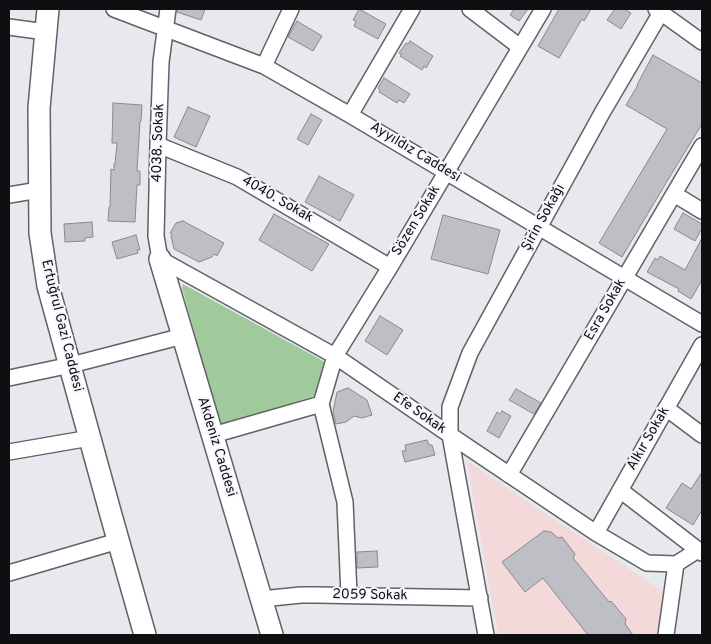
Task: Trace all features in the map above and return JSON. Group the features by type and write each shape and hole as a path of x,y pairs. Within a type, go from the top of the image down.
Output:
{"main road":[{"name":"Ertuğrul Gazi Caddesi","path":"48,9 39,108 40,233 48,286 118,541 146,635"},
{"name":"Akdeniz Caddesi","path":"160,259 272,635"}],"street":[{"name":"Ayyıldız Caddesi","path":"114,9 264,66 447,172 702,324"},
{"name":"4038. Sokak","path":"160,259 156,236 158,145 161,62 168,9"},
{"path":"264,66 292,9"},
{"path":"350,115 412,9"},
{"path":"470,9 520,48"},
{"name":"Sözen Sokak","path":"321,404 335,356 543,9"},
{"path":"660,10 702,42"},
{"name":"Şirin Sokağı","path":"486,635 450,435 450,407 470,353 660,10"},
{"path":"9,27 46,32"},
{"name":"4040. Sokak","path":"158,145 237,177 390,267"},
{"name":"Esra Sokak","path":"509,475 624,278 700,154"},
{"path":"9,195 39,190"},
{"path":"674,194 702,211"},
{"name":"Efe Sokak","path":"160,259 335,356 596,533 647,563 676,564"},
{"path":"9,378 70,365 183,336"},
{"name":"Alkır Sokak","path":"596,533 702,345"},
{"path":"213,434 321,404 345,502 349,595"},
{"path":"666,408 702,435"},
{"path":"9,452 90,438"},
{"path":"620,490 700,551 676,564 666,635"},
{"path":"9,573 118,541"},
{"name":"2059 Sokak","path":"262,599 301,595 480,598"}],"shaded area":[{"path":"467,461 664,592 658,635 498,635"}],"green space":[{"path":"183,284 325,362 314,396 223,424 219,422 182,288"}],"building":[{"path":"177,9 205,9 201,20 177,12"},
{"path":"359,9 386,24 378,39 354,26 356,21 353,20"},
{"path":"514,9 528,9 519,21 510,15"},
{"path":"559,9 591,9 584,21 582,19 559,58 538,46"},
{"path":"615,9 624,9 631,13 621,29 607,20"},
{"path":"297,21 322,36 313,51 288,37"},
{"path":"410,41 433,56 426,68 424,66 422,70 400,56 402,54 399,53 406,43 408,44"},
{"path":"653,55 702,83 702,124 622,257 599,243 667,129 626,105"},
{"path":"384,78 410,94 404,103 399,100 397,103 379,92 378,88"},
{"path":"113,103 142,105 137,171 140,171 140,185 137,185 135,222 108,221 111,169 114,170 117,143 112,143"},
{"path":"188,107 210,116 196,147 174,137"},
{"path":"311,114 322,120 308,145 297,139"},
{"path":"319,176 354,195 340,221 305,202"},
{"path":"683,213 702,224 702,228 695,241 674,229"},
{"path":"274,214 329,244 312,271 259,240"},
{"path":"443,215 500,230 488,274 431,259"},
{"path":"183,221 224,243 217,256 214,254 212,257 199,262 174,249 172,234 170,233 176,223"},
{"path":"92,222 93,237 85,238 85,241 65,242 64,224"},
{"path":"136,235 140,250 137,250 138,253 117,259 112,242"},
{"path":"702,238 702,280 691,299 678,291 679,289 647,272 655,258 658,260 660,256 685,270"},
{"path":"380,316 403,330 387,355 365,341"},
{"path":"348,388 367,400 372,415 362,418 354,416 346,422 336,424 333,412 337,392"},
{"path":"516,389 541,403 534,414 509,400"},
{"path":"502,411 511,416 499,438 487,431 497,412 500,414"},
{"path":"427,440 429,445 432,445 435,455 405,462 402,451 406,451 405,445"},
{"path":"702,472 702,510 693,525 666,508 682,483 691,489"},
{"path":"544,531 551,532 558,538 562,537 575,554 573,558 609,602 611,601 626,619 625,624 633,635 588,635 543,578 525,592 502,562"},
{"path":"377,551 378,567 357,568 357,552"}]}
